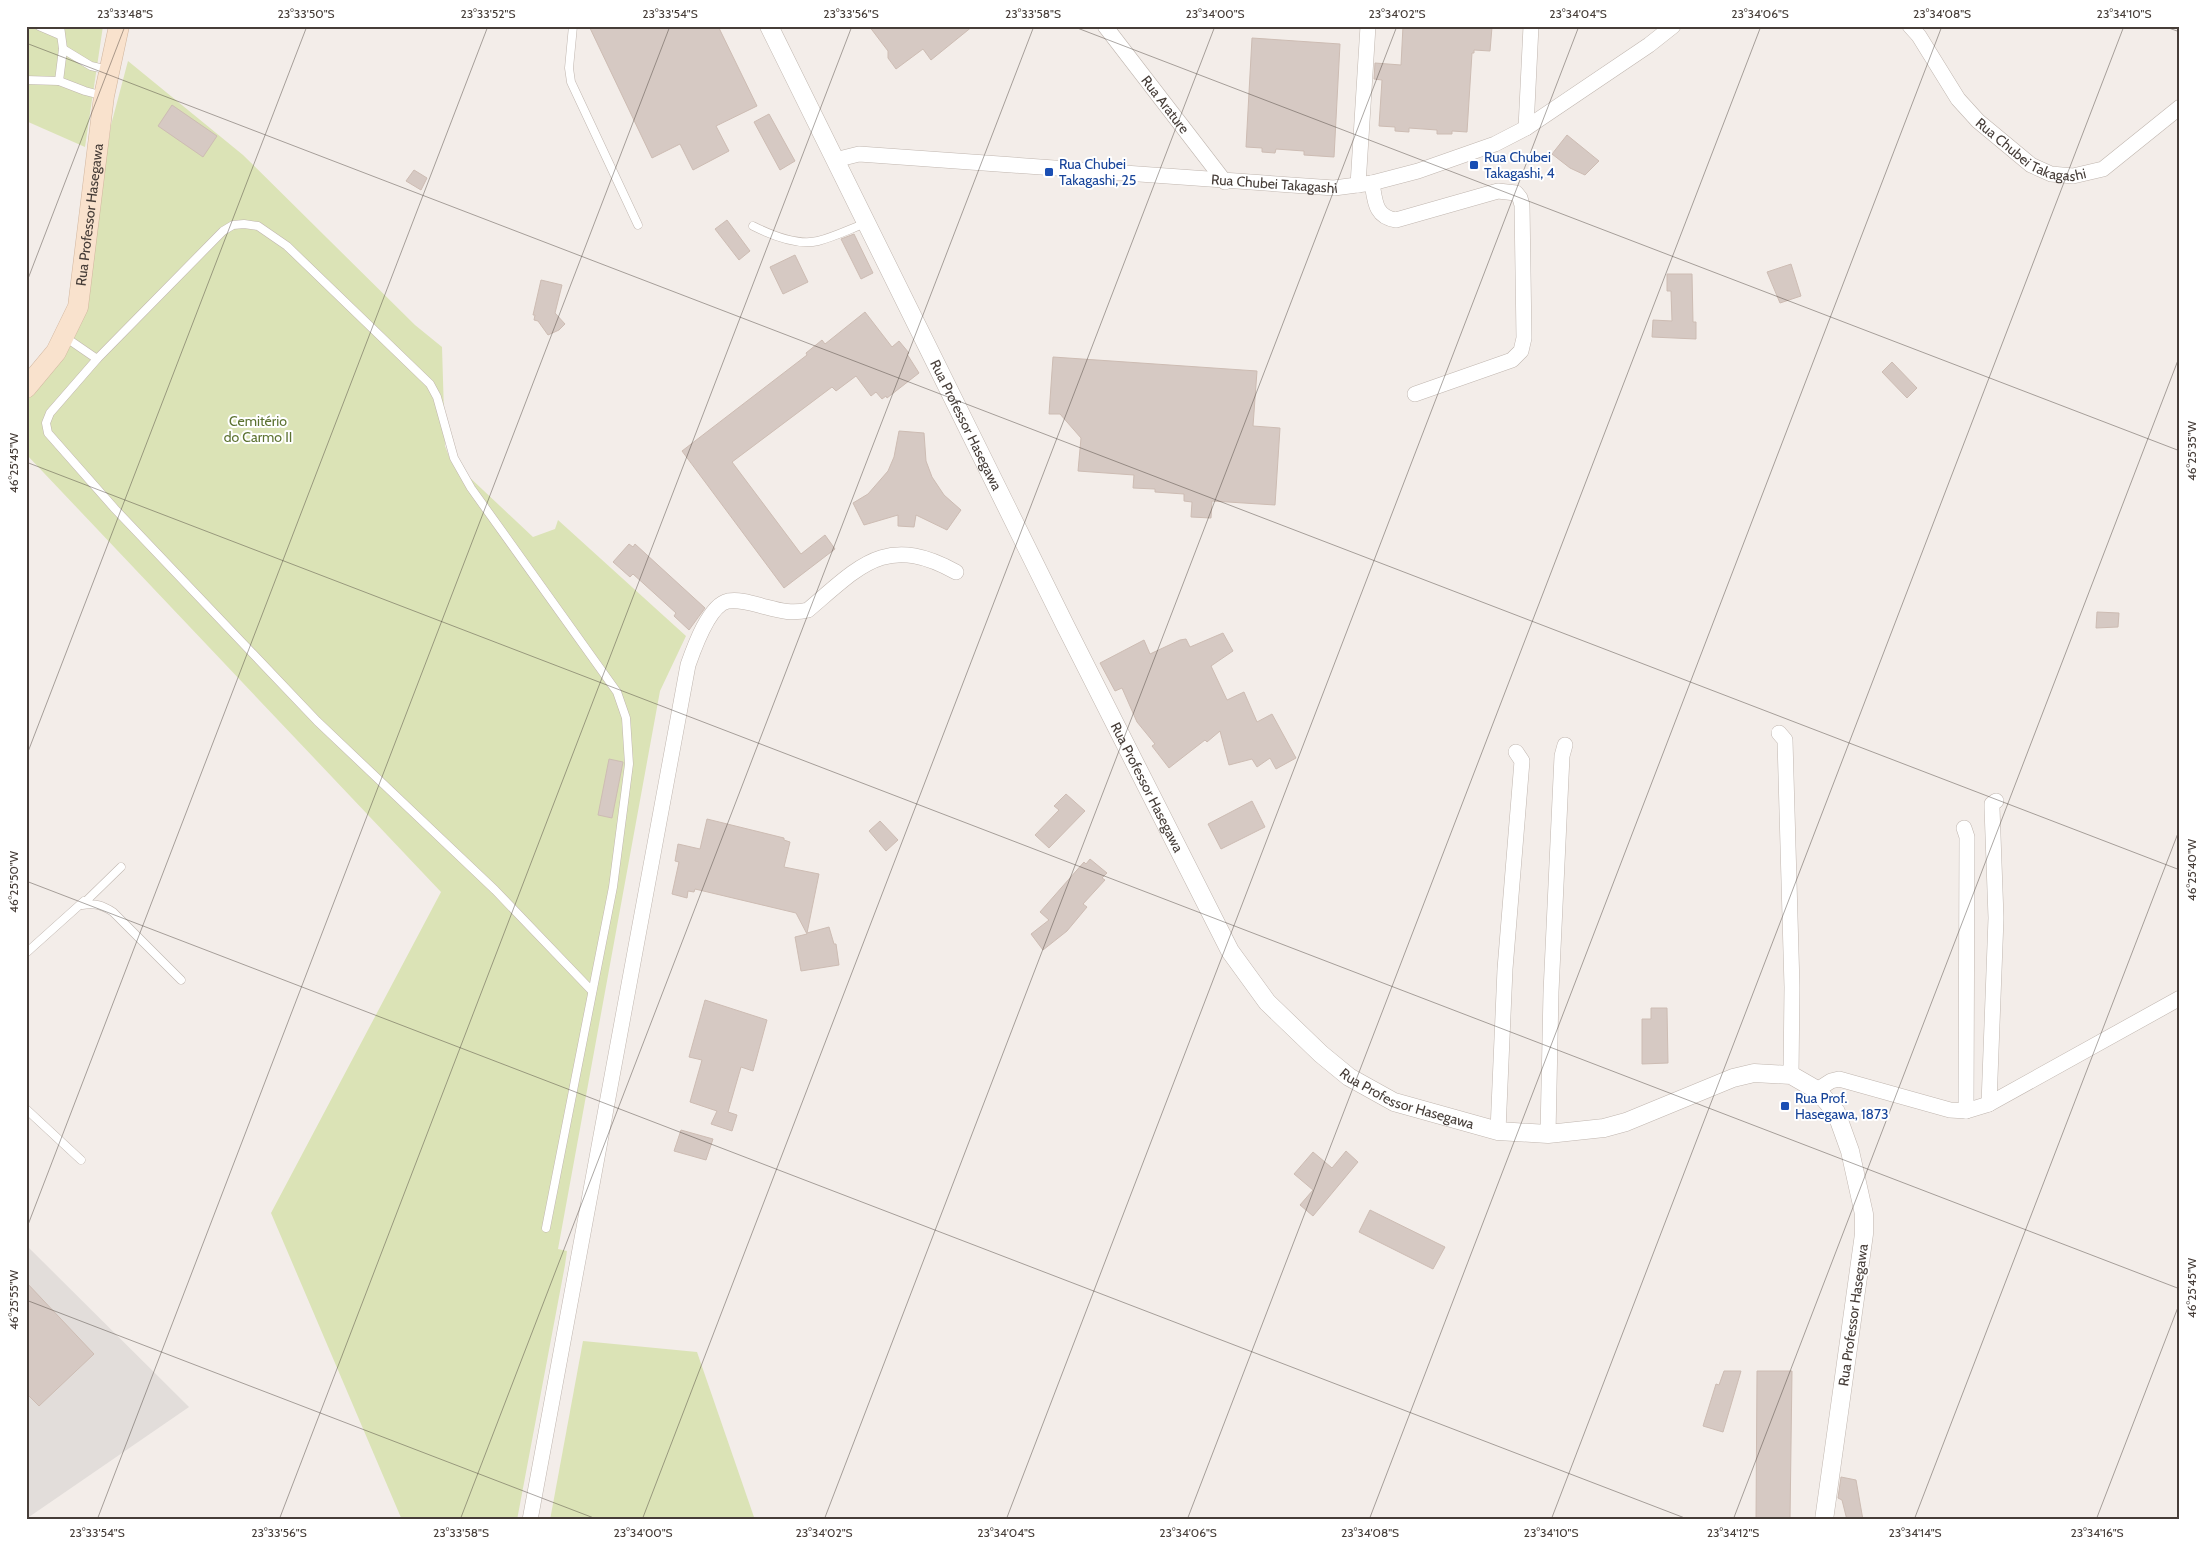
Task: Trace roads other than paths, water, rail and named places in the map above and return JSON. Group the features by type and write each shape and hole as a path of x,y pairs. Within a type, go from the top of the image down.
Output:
{"main road":[{"name":"Rua Professor Hasegawa","path":"26,388 56,352 78,307 104,96 119,26"}],"street":[{"name":"Rua Professor Hasegawa","path":"769,26 1070,634 1230,951 1267,1002 1321,1054 1349,1076 1394,1102 1498,1131 1548,1134 1604,1128 1626,1122 1733,1078 1754,1073 1791,1076 1818,1090 1836,1112 1850,1151 1864,1214 1864,1234 1824,1520"},
{"name":"Rua Arature","path":"1105,26 1225,182"},
{"path":"1368,26 1365,184 1377,210 1387,218 1396,220 1498,191 1516,193 1522,205 1524,338 1521,351 1512,360 1415,394"},
{"path":"1526,128 1531,26"},
{"name":"Rua Chubei Takagashi","path":"835,160 859,154 1225,182 1334,188 1365,184 1418,170 1495,144 1526,128 1673,26"},
{"name":"Rua Chubei Takagashi","path":"1910,26 1919,36 1958,99 1978,121 2031,165 2051,174 2073,176 2103,169 2180,107"},
{"path":"530,1520 687,674 699,634 719,606 727,601 740,600 784,612 808,610 860,566 870,560 904,554 940,563 956,572"},
{"path":"1779,733 1785,740 1792,987 1791,1076"},
{"path":"1548,1134 1562,756 1565,745"},
{"path":"1498,1131 1505,969 1522,761 1516,752"},
{"path":"1989,1104 1996,918 1992,804 1996,802"},
{"path":"1964,828 1967,837 1966,1111"},
{"path":"1818,1090 1831,1081 1839,1079 1950,1110 1966,1111 1989,1104 2180,998"}],"lane":[{"path":"39,26 60,31 63,49 59,81"},
{"path":"572,26 569,68 572,82 638,224"},
{"path":"63,49 91,66 109,70"},
{"path":"26,80 59,81 104,96"},
{"path":"753,226 785,239 804,242 817,241 866,222"},
{"path":"546,1228 613,887 629,764 624,708 612,685 471,488 454,458 438,397 430,384 287,246 258,226 233,225 224,231 97,359 50,413 46,423 48,433 122,516 316,721 495,890 592,992"},
{"path":"65,337 97,359"},
{"path":"26,953 121,867 82,905 98,904 113,912 181,980"},
{"path":"26,1109 81,1160"}],"place":[{"name":"Rua Chubei Takagashi, 4","path":"1474,165"},
{"name":"Rua Chubei Takagashi, 25","path":"1049,172"},
{"name":"Rua Prof. Hasegawa, 1873","path":"1785,1106"}],"park label":[{"name":"Cemitério do Carmo II","path":"258,430"}]}
